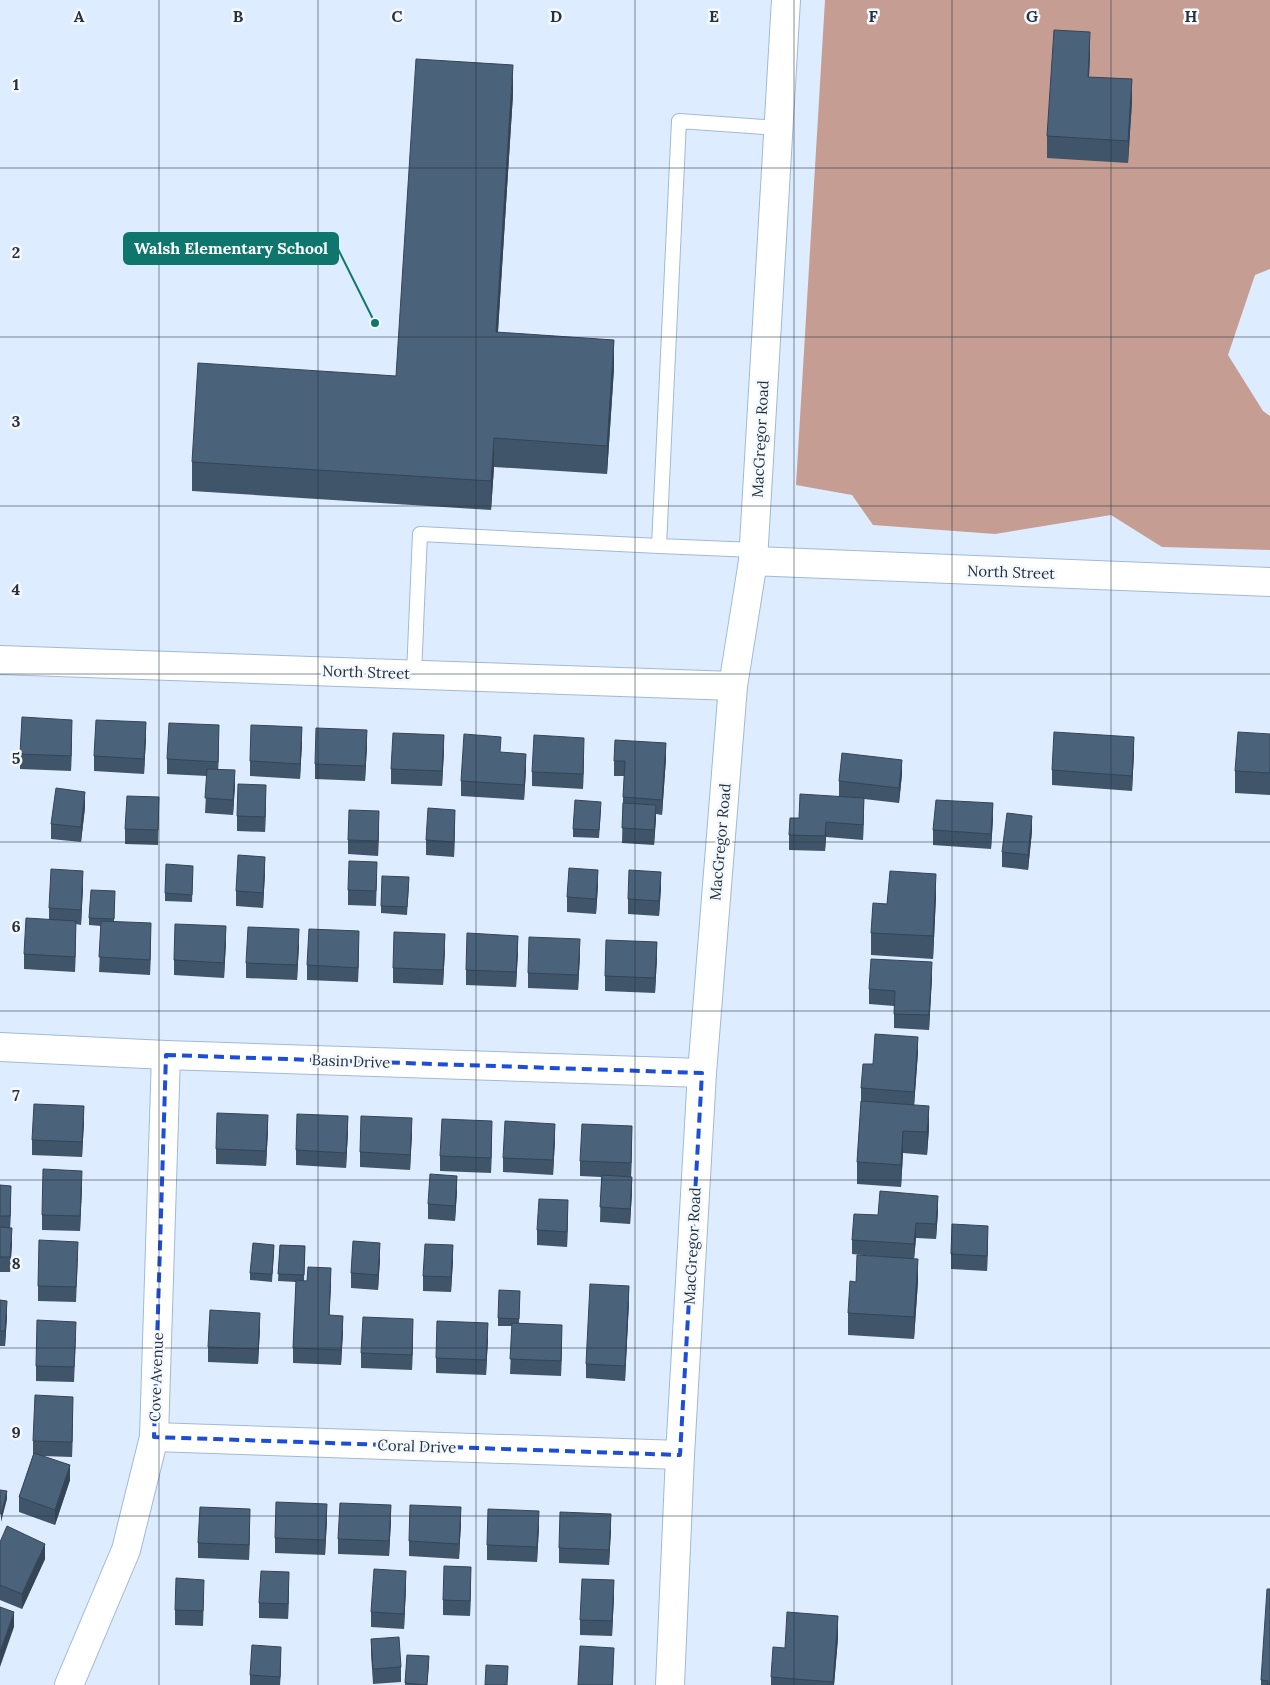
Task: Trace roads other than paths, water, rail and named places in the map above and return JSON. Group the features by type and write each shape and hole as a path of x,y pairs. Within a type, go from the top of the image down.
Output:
{"street":[{"name":"MacGregor Road","path":"670,1685 680,1455 702,1073 733,686 753,556 786,0"},
{"name":"North Street","path":"753,556 1270,582"},
{"name":"North Street","path":"0,660 733,686"},
{"name":"Basin Drive","path":"0,1047 166,1055 702,1073"},
{"name":"Cove Avenue","path":"70,1685 126,1550 154,1437 166,1055"},
{"name":"Coral Drive","path":"154,1437 680,1455"}],"lane":[{"path":"659,546 679,121 778,128"},
{"path":"414,674 420,534 659,546 753,556"}],"place":[{"name":"Walsh Elementary School","path":"375,323"}]}
